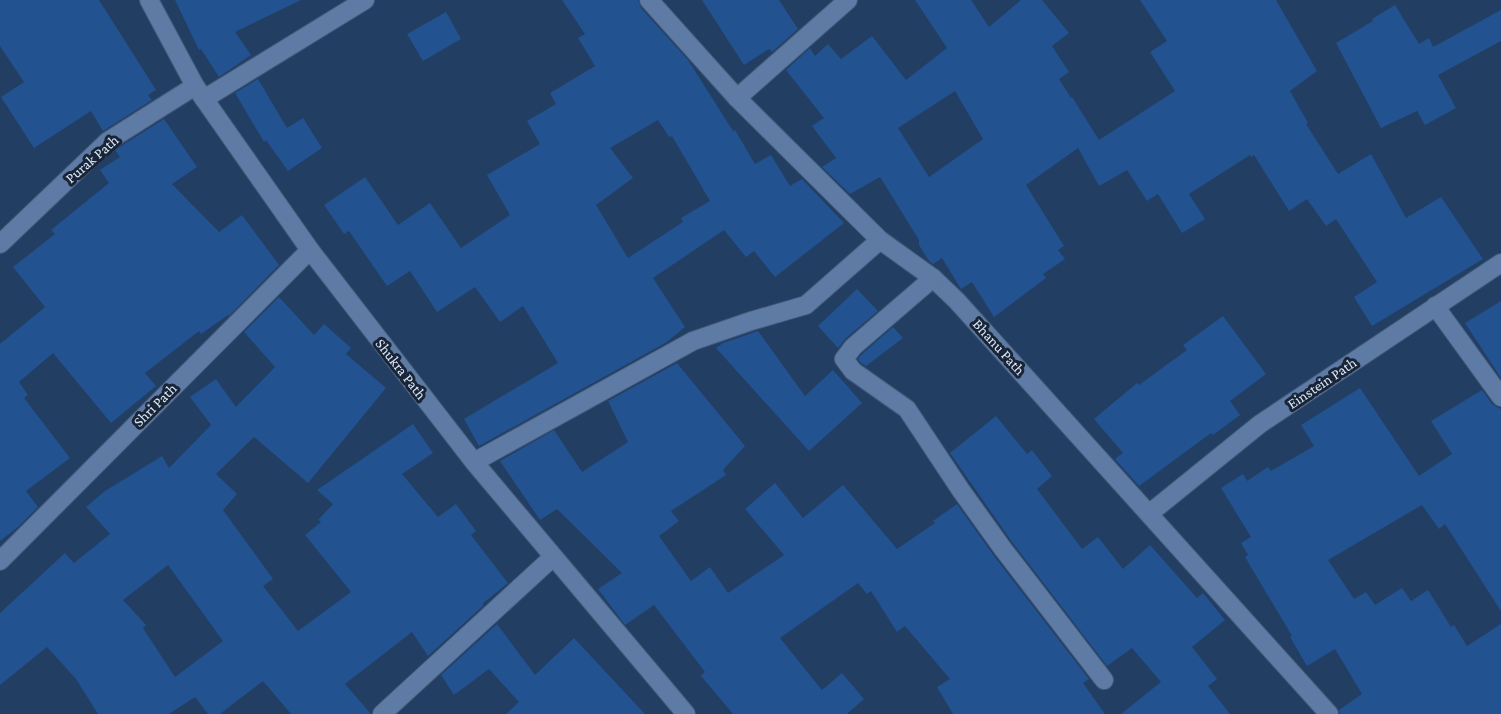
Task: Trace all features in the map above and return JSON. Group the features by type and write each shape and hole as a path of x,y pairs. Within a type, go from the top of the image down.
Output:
{"street":[{"name":"Shukra Path","path":"149,0 199,93 310,250 474,462 686,714"},
{"name":"Purak Path","path":"0,244 108,141 365,0"},
{"name":"Bhanu Path","path":"649,0 737,98 880,240 933,278 957,301 1329,714"},
{"path":"737,98 848,0"},
{"path":"474,462 693,341 806,305 880,240"},
{"name":"Shri Path","path":"0,561 310,250"},
{"name":"Einstein Path","path":"1150,513 1260,424 1501,263"},
{"path":"933,278 853,347 844,358 853,371 907,408 1003,549 1104,680"},
{"path":"1435,306 1501,397"},
{"path":"382,714 553,557"}],"building":[{"path":"0,0 99,0 156,90 148,95 152,100 103,131 91,111 34,148 1,97 24,82 0,46"},
{"path":"175,0 301,0 235,32 251,55 219,77 201,49 199,50"},
{"path":"562,0 638,0 641,8 688,60 755,164 771,155 790,186 802,179 844,223 775,277 754,251 746,257 724,230 653,278 685,327 667,342 479,446 464,419 558,363 523,306 500,322 475,287 437,312 410,271 387,286 349,231 344,234 324,205 365,177 398,225 430,203 461,248 510,215 487,175 540,144 527,121 556,104 550,93 595,66 578,38 585,34","holes":["658,120 669,137 672,136 710,201 681,218 683,222 628,258 596,205 633,178 610,148"]},
{"path":"702,0 779,0 798,29 772,52 769,49 744,65"},
{"path":"915,0 971,0 989,27 1021,0 1042,0 1069,33 1052,46 1069,72 1059,79 1099,140 1175,91 1150,52 1167,41 1140,0 1276,0 1317,71 1290,91 1308,123 1306,124 1338,174 1371,154 1406,218 1441,197 1483,259 1372,326 1354,297 1377,282 1336,219 1326,226 1307,199 1289,211 1254,155 1251,157 1250,155 1189,194 1205,219 1182,233 1158,194 1147,201 1127,170 1099,186 1078,148 1026,185 1064,246 1058,250 1065,259 1043,274 1046,278 994,317 972,282 961,289 942,258 933,264 929,261 919,245 919,240 880,177 850,194 822,167 836,158 812,126 824,118 786,70 810,48 815,56 828,44 841,59 872,36 906,80 947,48","holes":["955,91 983,139 929,177 898,128"]},
{"path":"1395,5 1419,44 1429,38 1433,47 1501,10 1501,41 1438,75 1456,108 1425,125 1417,111 1381,128 1336,43"},
{"path":"446,12 461,39 423,61 407,34"},
{"path":"258,79 287,128 303,118 322,148 288,171 266,140 264,142 235,93"},
{"path":"164,119 197,167 172,184 219,232 242,215 279,265 229,316 201,334 199,331 145,373 156,386 111,423 53,353 19,382 28,395 24,398 70,458 26,491 38,507 0,541 0,344 45,307 13,267 55,234 51,230 109,183 100,170 120,157 115,150"},
{"path":"857,289 878,311 846,338 838,348 818,326"},
{"path":"279,297 314,335 324,324 351,348 346,354 386,388 308,483 254,437 216,474 237,494 223,510 273,579 263,586 298,631 351,592 305,535 321,522 318,520 333,504 317,490 413,424 433,453 402,474 438,517 456,504 476,531 471,535 508,583 482,604 484,605 428,656 412,632 345,684 371,714 291,714 263,681 220,714 208,714 195,697 169,714 98,714 76,679 47,647 0,685 0,613 65,553 74,563 110,534 86,507 105,491 162,456 169,468 211,425 190,397 216,379 236,407 275,367 244,332","holes":["168,565 223,641 175,677 143,628 146,625 123,600"]},
{"path":"1501,301 1501,378 1465,323"},
{"path":"1223,316 1266,374 1230,401 1240,415 1213,435 1211,433 1139,486 1115,459 1123,453 1094,419 1137,383 1139,385 1187,350 1183,345"},
{"path":"893,327 903,338 866,366 861,363 858,359 861,355"},
{"path":"758,331 805,396 833,370 862,403 809,451 716,348 723,343"},
{"path":"677,363 745,446 723,470 726,475 671,511 679,521 659,536 691,581 710,567 728,593 784,555 745,509 775,483 803,518 843,485 897,549 935,523 933,521 957,504 1089,679 1083,683 1105,714 953,714 937,687 950,679 905,626 897,632 871,591 867,594 858,583 780,638 822,690 842,673 864,699 847,714 733,714 701,676 705,672 654,605 625,625 598,589 622,573 557,509 540,520 500,461 554,430 582,472 628,442 608,401"},
{"path":"1360,388 1419,476 1452,454 1431,421 1482,390 1492,404 1501,409 1501,611 1445,524 1439,529 1422,505 1328,560 1354,599 1366,592 1375,605 1402,588 1411,601 1428,590 1451,627 1454,625 1467,646 1501,624 1501,714 1340,714 1339,710 1362,694 1335,649 1307,666 1245,557 1248,555 1241,543 1251,537 1221,488 1243,474 1247,481 1268,467 1271,471 1314,446 1301,425"},
{"path":"996,416 1027,454 1032,450 1052,476 1037,489 1082,549 1098,537 1123,569 1150,545 1197,598 1203,593 1225,620 1192,647 1217,679 1208,686 1230,714 1121,714 1161,682 1132,648 1107,666 1012,542 950,453"},
{"path":"497,624 535,675 574,638 645,714 506,714 519,702 489,669 454,695 441,675"}]}
